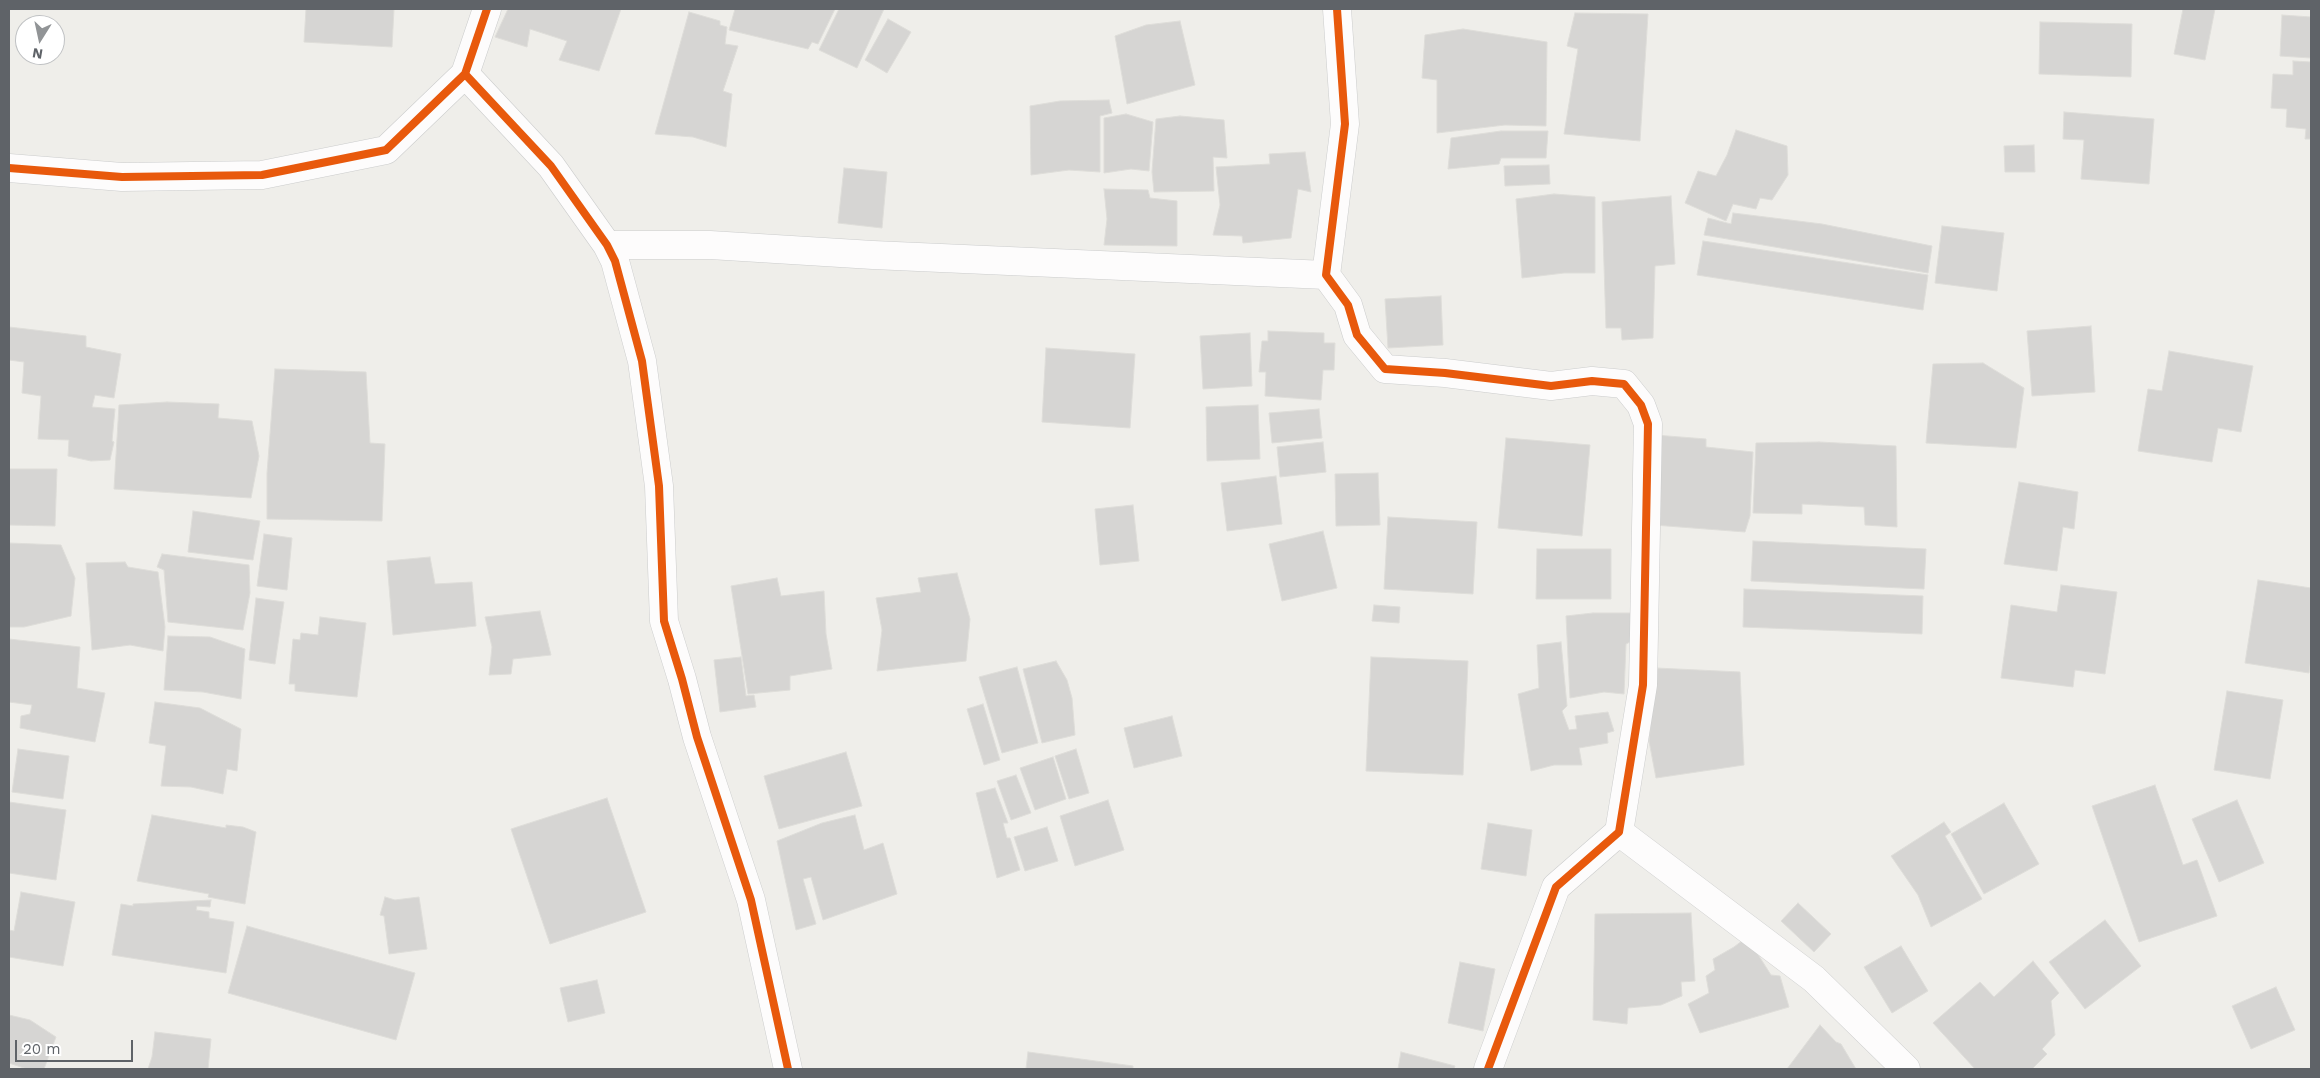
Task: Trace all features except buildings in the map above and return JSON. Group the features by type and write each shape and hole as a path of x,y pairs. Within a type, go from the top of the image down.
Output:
{"street":[{"path":"9,168 122,177 262,175 386,150 466,74 487,9"},
{"path":"1336,9 1345,124 1326,275 1348,305 1357,335 1385,369 1445,373 1551,386 1592,382 1624,384 1641,405 1648,424 1643,685 1618,832 1556,887 1488,1069"},
{"path":"466,74 551,166 607,246 615,261 642,362 659,486 664,621 697,737 751,900 788,1069"},
{"path":"607,246 710,244 873,255 1326,275"},
{"path":"1618,832 1814,979 1906,1069"}],"cycle path":[{"path":"487,9 465,74 551,166 607,245 615,261 642,361 659,486 664,621 697,737 751,900 788,1069"},
{"path":"1337,9 1345,124 1326,275 1348,305 1357,335 1385,369 1445,373 1551,386 1592,381 1624,384 1641,405 1648,424 1643,685 1619,832 1556,887 1488,1069"},
{"path":"9,168 122,177 262,175 386,150 465,74"}]}
